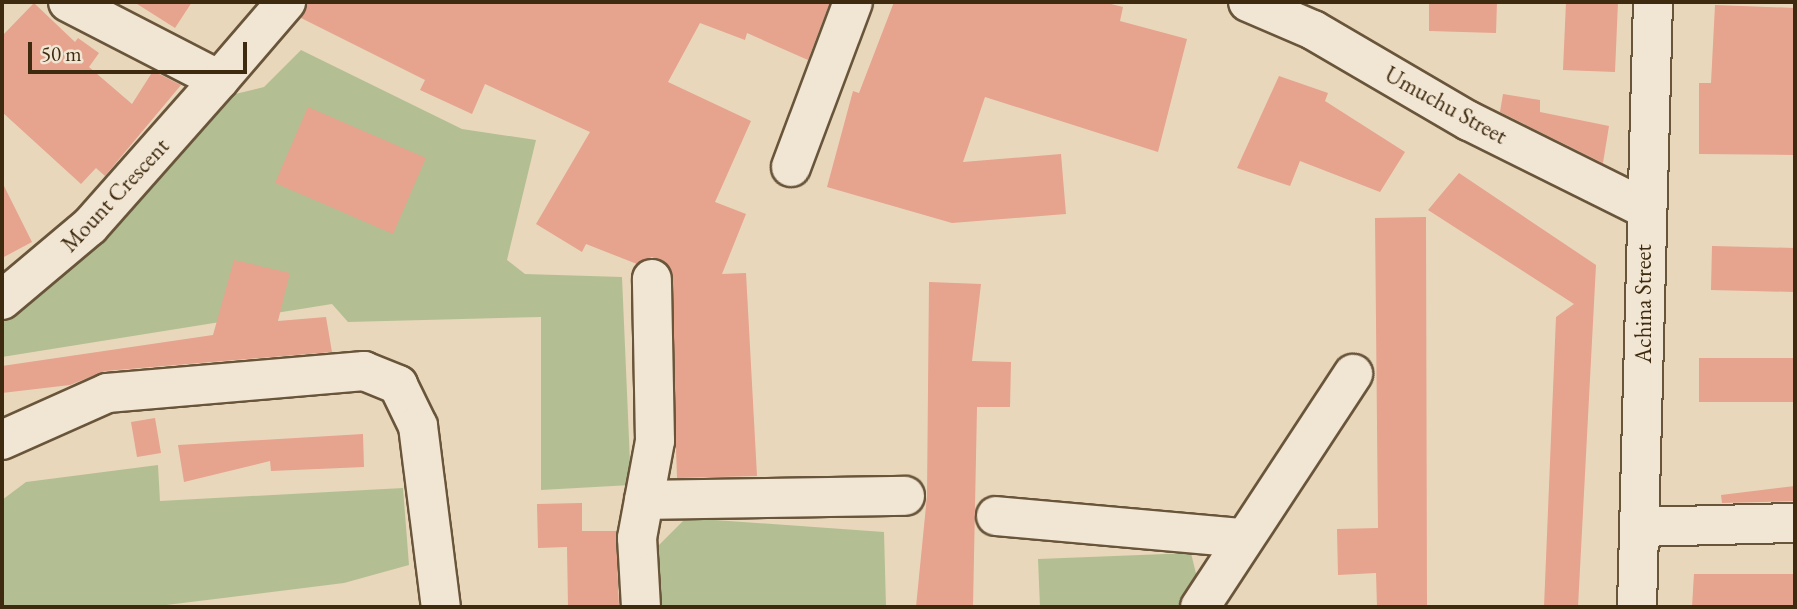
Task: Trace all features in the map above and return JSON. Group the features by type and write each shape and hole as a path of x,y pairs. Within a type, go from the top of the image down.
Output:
{"street":[{"path":"68,2 219,80"},
{"name":"Mount Crescent","path":"2,300 90,226 286,2"},
{"path":"791,167 853,2"},
{"name":"Umuchu Street","path":"1248,2 1314,16 1469,121 1644,208"},
{"name":"Achina Street","path":"1637,607 1644,208 1653,2"},
{"path":"641,607 637,538 655,441 652,279"},
{"path":"2,440 107,393 364,371 398,385 418,426 441,607"},
{"path":"1200,607 1241,538 1353,374"},
{"path":"644,500 905,496"},
{"path":"996,516 1241,538"},
{"path":"1640,527 1795,523"}],"green space":[{"path":"301,50 462,129 536,140 507,260 525,274 622,277 631,485 541,490 541,317 348,322 332,304 2,357 2,300 227,96 264,87"},
{"path":"158,465 160,501 403,488 409,565 344,583 150,607 2,607 2,500 26,482"},
{"path":"686,518 884,532 886,607 653,607 655,549"},
{"path":"1191,553 1200,590 1189,607 1040,607 1038,559"}],"building":[{"path":"134,2 192,2 175,28"},
{"path":"307,2 830,2 808,60 747,33 745,40 700,23 668,82 751,121 715,202 746,214 722,274 746,273 757,476 677,478 670,267 652,257 637,264 586,244 582,252 536,224 590,132 485,84 472,114 420,90 425,80 301,18"},
{"path":"894,2 1103,2 1123,7 1120,21 1187,39 1158,152 985,97 963,162 1061,154 1066,214 952,223 827,187 853,91 859,93"},
{"path":"1429,2 1497,2 1496,33 1429,31"},
{"path":"1566,2 1618,2 1615,72 1563,70"},
{"path":"34,3 75,42 78,38 99,53 89,67 132,104 153,71 181,85 105,176 96,168 81,184 2,112 2,36"},
{"path":"1715,5 1795,8 1795,155 1699,154 1699,83 1711,83"},
{"path":"1279,76 1328,93 1325,101 1405,152 1380,192 1300,161 1290,186 1237,168"},
{"path":"1503,94 1540,100 1540,112 1609,126 1603,163 1500,112"},
{"path":"308,107 426,158 393,234 275,183"},
{"path":"1459,173 1596,265 1578,607 1544,607 1556,317 1574,304 1428,210"},
{"path":"2,182 32,242 2,258"},
{"path":"1426,217 1427,607 1377,607 1376,573 1338,575 1337,529 1378,528 1375,218"},
{"path":"1712,246 1795,248 1795,292 1711,290"},
{"path":"234,260 290,273 278,321 326,317 332,352 105,371 70,385 2,393 2,366 213,335"},
{"path":"929,282 981,284 972,361 1011,362 1010,407 977,407 973,607 916,607 927,496"},
{"path":"1699,358 1795,358 1795,402 1699,402"},
{"path":"155,418 161,453 137,457 131,422"},
{"path":"363,434 364,467 271,471 270,461 184,482 178,445"},
{"path":"1795,486 1795,501 1722,503 1721,495"},
{"path":"582,503 582,531 616,531 619,607 568,607 567,547 538,548 537,504"},
{"path":"1694,574 1795,574 1795,607 1692,607"}]}
